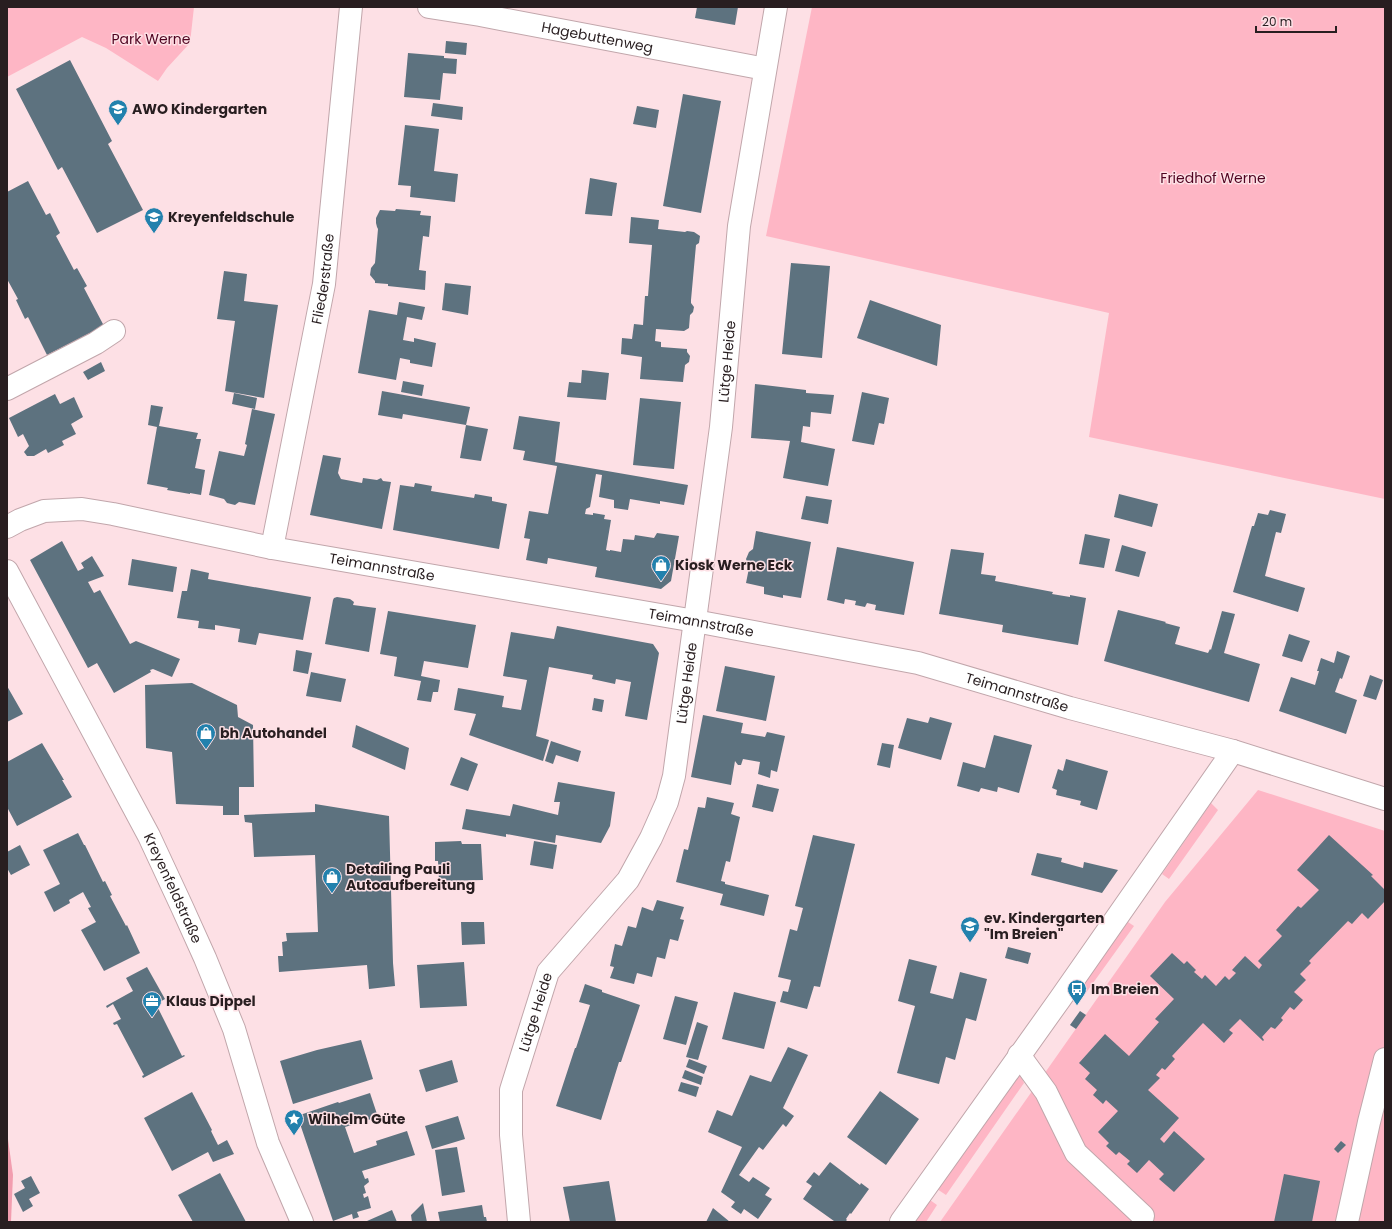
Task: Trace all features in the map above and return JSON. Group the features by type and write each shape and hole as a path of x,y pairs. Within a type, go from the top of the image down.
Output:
{"street":[{"name":"Fliederstraße","path":"272,548 324,284 351,7"},
{"name":"Hagebuttenweg","path":"429,7 765,69"},
{"name":"Lütge Heide","path":"519,1222 511,1135 511,1090 548,972 628,880 667,802 674,776 721,427 739,226 776,7"},
{"path":"7,389 96,343 114,331"},
{"name":"Teimannstraße","path":"7,527 44,511 82,509 113,514 272,548 695,621 918,663 1070,708 1233,751 1385,799"},
{"name":"Kreyenfeldstraße","path":"7,571 149,836 185,913 234,1029 268,1143 302,1222"},
{"path":"901,1222 1233,751"},
{"path":"1019,1055 1046,1092 1076,1153 1143,1216"},
{"path":"1347,1222 1385,1059"}],"green space":[{"name":"Park Werne","path":"7,7 194,7 190,43 167,68 158,81 106,48 82,37 7,77"},
{"name":"Friedhof Werne","path":"812,7 1385,7 1385,499 1089,437 1109,313 766,236"},
{"path":"1258,790 1385,831 1385,1222 940,1222 1165,902"},
{"path":"1211,803 1218,810 1169,879 1162,874"},
{"path":"1128,922 1134,926 1083,997 1077,993"},
{"path":"1020,1074 1024,1083 946,1195 937,1189"},
{"path":"930,1200 937,1205 926,1222 914,1222"}],"shaded area":[{"path":"7,1132 13,1175 11,1222 7,1222"}],"building":[{"path":"697,7 738,7 735,25 695,18"},
{"path":"446,41 467,43 466,55 445,53"},
{"path":"408,53 444,56 444,58 457,59 456,74 443,73 440,100 404,97"},
{"path":"70,60 112,141 108,144 143,210 97,233 62,167 58,170 16,89"},
{"path":"683,94 721,101 701,213 663,206"},
{"path":"433,103 463,107 462,120 431,116"},
{"path":"637,106 659,110 656,128 633,124"},
{"path":"405,125 439,129 434,171 458,174 455,202 410,197 411,186 398,185"},
{"path":"590,178 617,183 612,216 585,214"},
{"path":"28,181 46,215 50,213 60,233 56,236 74,270 77,268 87,286 84,288 104,326 47,355 28,317 25,319 16,300 18,299 7,279 7,192"},
{"path":"396,209 421,211 420,215 431,216 429,237 423,236 419,270 426,271 425,290 375,283 370,275 371,268 375,263 378,229 376,218 380,210 395,211"},
{"path":"631,217 659,220 658,229 694,232 700,236 699,243 696,245 691,300 694,307 693,312 690,315 689,328 684,331 656,329 655,341 661,342 661,347 687,349 690,356 689,362 685,365 683,382 640,379 642,357 621,354 622,338 632,339 634,324 643,325 645,296 648,296 652,245 629,243"},
{"path":"791,263 830,266 822,358 782,354"},
{"path":"224,271 247,274 244,301 278,305 264,398 225,391 235,321 217,319"},
{"path":"445,283 471,286 468,315 442,310"},
{"path":"870,300 941,325 937,366 857,338"},
{"path":"399,302 425,307 422,320 407,317 403,340 414,342 414,338 436,343 432,367 410,363 410,360 400,358 396,380 358,373 369,310 397,315"},
{"path":"101,362 105,371 88,380 83,372"},
{"path":"582,370 609,373 606,400 567,397 569,382 581,383"},
{"path":"403,381 424,385 422,396 401,392"},
{"path":"755,384 806,390 806,393 834,395 831,414 811,412 810,427 803,426 801,442 835,449 828,486 783,478 790,441 751,438"},
{"path":"382,391 470,407 466,425 403,414 402,419 378,415"},
{"path":"862,392 889,398 884,424 879,423 874,445 852,441"},
{"path":"234,393 257,398 255,409 232,404"},
{"path":"55,394 60,404 74,397 83,417 71,424 76,434 62,441 64,445 48,453 46,449 34,456 27,456 24,452 29,446 23,434 18,437 9,418"},
{"path":"640,398 681,402 674,469 633,465"},
{"path":"151,405 163,407 159,426 198,433 196,439 201,439 195,468 205,470 201,495 167,490 168,488 147,484 157,427 148,425"},
{"path":"252,409 275,414 255,505 239,502 235,505 227,503 224,499 209,495 219,451 244,456"},
{"path":"519,416 560,422 555,462 688,485 684,505 660,501 660,504 630,499 628,510 614,508 614,500 599,497 602,475 596,474 590,507 586,509 585,514 593,515 593,513 605,515 604,519 611,520 606,550 610,551 621,552 623,539 634,540 635,535 654,538 657,533 679,536 671,581 661,589 595,577 597,567 548,558 547,564 526,560 530,539 524,538 529,511 548,514 557,466 523,460 525,451 513,449"},
{"path":"466,425 488,429 481,461 460,458"},
{"path":"323,455 341,458 338,473 341,479 362,483 363,478 377,480 381,478 383,481 391,482 382,529 310,515"},
{"path":"415,483 432,486 431,491 474,498 475,494 492,497 492,501 507,504 499,549 393,530 400,485 414,487"},
{"path":"1119,494 1158,504 1152,527 1114,517"},
{"path":"806,496 832,500 828,524 801,519"},
{"path":"1270,510 1286,514 1281,533 1276,532 1265,576 1305,588 1298,612 1233,592 1252,526 1254,526 1258,513 1268,515"},
{"path":"756,531 811,542 801,598 783,595 783,598 764,594 764,587 746,583 749,568 746,559 749,552 753,549"},
{"path":"1085,534 1110,539 1104,568 1079,564"},
{"path":"62,541 78,571 84,568 81,563 92,556 104,576 88,582 94,593 100,590 130,644 136,641 180,659 172,677 153,669 150,670 151,672 114,693 97,663 88,668 30,560"},
{"path":"1122,545 1146,552 1139,577 1115,571"},
{"path":"837,547 914,562 904,615 875,610 876,605 867,603 865,607 855,605 856,601 845,599 844,604 827,600"},
{"path":"951,549 984,553 981,574 996,576 995,581 1053,592 1052,594 1086,598 1078,645 1002,632 1003,625 939,614"},
{"path":"132,559 177,567 173,592 128,585"},
{"path":"191,569 209,573 208,579 311,597 303,640 259,633 256,645 238,642 240,629 215,625 215,630 198,628 199,621 177,618 182,591 187,591"},
{"path":"337,597 350,599 354,602 353,605 376,608 369,652 325,644 333,600"},
{"path":"1118,610 1180,627 1175,644 1208,653 1210,649 1211,650 1222,611 1235,614 1224,653 1260,664 1249,702 1104,661"},
{"path":"388,611 476,625 468,668 424,661 421,676 440,680 438,692 433,692 431,702 417,700 421,681 394,676 397,657 380,654"},
{"path":"557,626 653,644 659,653 647,720 625,716 631,682 616,679 615,684 592,679 593,675 549,667 536,736 549,740 543,761 469,735 476,714 454,710 458,688 504,696 502,707 521,710 527,680 503,676 511,632 554,639"},
{"path":"1289,634 1310,641 1302,662 1282,656"},
{"path":"296,650 312,653 308,674 293,671"},
{"path":"1337,651 1350,656 1342,679 1340,678 1335,692 1357,700 1346,734 1279,711 1291,677 1315,685 1321,658 1334,663"},
{"path":"725,666 775,676 766,721 716,711"},
{"path":"311,672 346,679 341,702 306,696"},
{"path":"1370,675 1383,680 1376,700 1363,696"},
{"name":"bh Autohandel","path":"192,683 237,705 238,717 253,725 254,787 239,787 239,815 223,815 223,806 176,804 172,752 146,748 145,685"},
{"path":"7,686 23,714 7,722"},
{"path":"594,698 604,700 602,712 592,710"},
{"path":"703,715 743,723 741,733 765,737 767,732 785,736 777,772 771,770 770,778 758,774 760,762 743,759 741,765 738,765 735,761 731,785 691,777"},
{"path":"930,717 952,723 941,760 898,748 907,718 928,723"},
{"path":"356,725 409,748 405,770 352,747"},
{"path":"994,735 1032,745 1019,793 998,787 997,792 981,788 979,792 957,786 963,762 985,768"},
{"path":"551,741 581,751 578,762 556,755 553,764 545,761"},
{"path":"42,743 64,780 62,780 72,797 17,826 7,807 7,762"},
{"path":"882,743 894,745 890,768 877,765"},
{"path":"461,757 478,764 468,791 450,785"},
{"path":"1066,759 1108,771 1097,810 1080,805 1081,801 1056,795 1057,790 1052,788 1058,769 1063,771"},
{"path":"558,782 615,792 610,826 601,843 556,835 555,843 506,834 506,837 462,829 466,809 510,816 513,804 558,815 560,802 554,802"},
{"path":"757,784 779,789 773,812 752,807"},
{"path":"707,797 734,803 731,814 740,817 730,862 726,861 721,881 725,882 725,884 769,895 764,916 720,905 723,894 676,882 684,849 688,850 698,807 705,808"},
{"path":"315,804 389,816 395,986 369,989 367,965 279,972 278,956 283,956 282,942 287,941 286,933 318,932 315,855 254,857 252,823 245,822 244,815 315,812"},
{"path":"78,833 103,882 105,881 112,895 110,896 126,926 127,925 140,953 104,971 81,930 96,922 88,908 91,907 83,892 69,900 70,903 54,912 44,892 60,884 43,850"},
{"path":"813,835 855,844 820,987 814,986 807,1009 780,1002 783,991 788,992 791,980 778,977 790,929 797,931 803,908 795,906"},
{"path":"1329,835 1373,875 1371,876 1385,890 1385,901 1368,919 1362,913 1352,924 1348,921 1309,961 1311,963 1300,974 1306,980 1294,992 1303,1000 1294,1010 1290,1007 1281,1018 1283,1020 1275,1029 1271,1027 1262,1037 1264,1040 1263,1041 1240,1019 1229,1030 1233,1033 1224,1043 1203,1023 1172,1056 1175,1059 1165,1070 1162,1068 1156,1075 1160,1078 1148,1090 1179,1118 1160,1139 1164,1143 1174,1131 1205,1159 1174,1192 1159,1179 1164,1174 1149,1160 1137,1173 1127,1164 1130,1161 1119,1152 1116,1155 1106,1146 1109,1143 1098,1132 1118,1111 1106,1100 1103,1104 1093,1095 1097,1090 1085,1079 1090,1073 1079,1063 1105,1034 1129,1056 1159,1022 1155,1019 1174,999 1150,976 1172,953 1184,964 1187,961 1196,970 1194,972 1202,979 1205,975 1216,986 1225,976 1229,980 1236,973 1232,970 1245,956 1259,969 1262,965 1258,961 1282,936 1276,930 1298,906 1301,908 1319,890 1297,870"},
{"path":"461,841 462,844 481,844 483,880 439,881 438,861 435,861 435,842"},
{"path":"534,841 557,845 553,869 530,865"},
{"path":"20,845 30,865 11,875 7,868 7,852"},
{"path":"1037,853 1062,858 1061,862 1083,868 1084,862 1118,870 1102,893 1031,875"},
{"path":"657,900 684,907 680,919 684,920 678,941 670,939 665,959 657,957 652,977 637,973 634,984 610,978 614,967 610,966 615,944 622,946 628,926 636,928 642,907 653,911"},
{"path":"461,922 484,922 485,944 462,945"},
{"path":"1008,947 1031,953 1028,964 1005,958"},
{"path":"909,959 937,966 930,993 953,999 960,972 987,979 976,1021 966,1018 955,1060 946,1057 939,1084 897,1073 915,1006 898,1001"},
{"path":"464,962 467,1006 420,1008 417,965"},
{"path":"147,967 165,999 156,1004 182,1056 185,1056 143,1078 142,1076 144,1075 117,1024 114,1025 113,1023 121,1019 113,1004 107,1008 106,1006 133,991 126,978"},
{"path":"585,984 602,990 602,992 640,1005 621,1062 619,1062 601,1120 556,1106 590,1005 579,1002"},
{"path":"734,992 776,1002 764,1049 722,1039"},
{"path":"675,996 698,1002 686,1045 663,1039"},
{"path":"1080,1011 1086,1015 1076,1029 1070,1025"},
{"path":"697,1022 708,1026 698,1060 686,1057"},
{"path":"361,1040 373,1079 293,1104 280,1061 317,1050"},
{"path":"788,1047 808,1055 783,1108 794,1116 786,1127 783,1124 763,1150 759,1147 739,1175 749,1182 753,1177 770,1188 765,1195 772,1199 758,1219 744,1209 741,1214 731,1207 735,1202 721,1192 742,1147 708,1132 717,1110 732,1116 750,1075 771,1082"},
{"path":"689,1059 707,1066 704,1074 686,1067"},
{"path":"452,1060 458,1082 426,1092 419,1070"},
{"path":"685,1070 703,1077 701,1085 682,1078"},
{"path":"681,1082 699,1087 696,1097 678,1091"},
{"path":"880,1091 919,1119 886,1165 847,1137"},
{"path":"192,1092 212,1130 211,1131 218,1145 227,1140 234,1154 213,1162 208,1152 172,1171 144,1118"},
{"path":"370,1093 378,1117 345,1127 354,1153 377,1145 376,1141 407,1131 415,1155 362,1171 365,1179 368,1178 369,1182 364,1186 366,1193 363,1194 364,1198 368,1196 371,1208 357,1212 359,1217 353,1219 352,1214 333,1221 297,1115"},
{"path":"458,1116 465,1139 432,1149 425,1126"},
{"path":"1341,1141 1346,1145 1338,1153 1334,1149"},
{"path":"457,1147 465,1192 442,1196 435,1150"},
{"path":"830,1162 860,1185 861,1183 869,1189 851,1214 850,1213 845,1222 833,1222 834,1221 803,1199 812,1186 806,1182 814,1172 819,1176"},
{"path":"220,1173 246,1222 193,1222 178,1195"},
{"path":"1284,1174 1320,1181 1312,1222 1274,1222"},
{"path":"31,1176 40,1193 29,1199 33,1206 23,1212 14,1194 25,1188 21,1181"},
{"path":"609,1181 616,1222 570,1222 563,1187"},
{"path":"423,1203 427,1222 412,1222 411,1215"},
{"path":"482,1205 484,1217 486,1217 487,1222 440,1222 438,1212"},
{"path":"713,1208 730,1222 706,1222"},
{"path":"392,1210 397,1222 367,1221"}],"place":[{"name":"AWO Kindergarten","path":"118,126"},
{"name":"Kreyenfeldschule","path":"154,234"},
{"name":"Kiosk Werne Eck","path":"661,582"},
{"name":"bh Autohandel","path":"206,750"},
{"name":"Detailing Pauli Autoaufbereitung","path":"332,894"},
{"name":"ev. Kindergarten \"Im Breien\"","path":"970,943"},
{"name":"Im Breien","path":"1077,1006"},
{"name":"Klaus Dippel","path":"152,1018"},
{"name":"Wilhelm Güte","path":"294,1136"}]}
